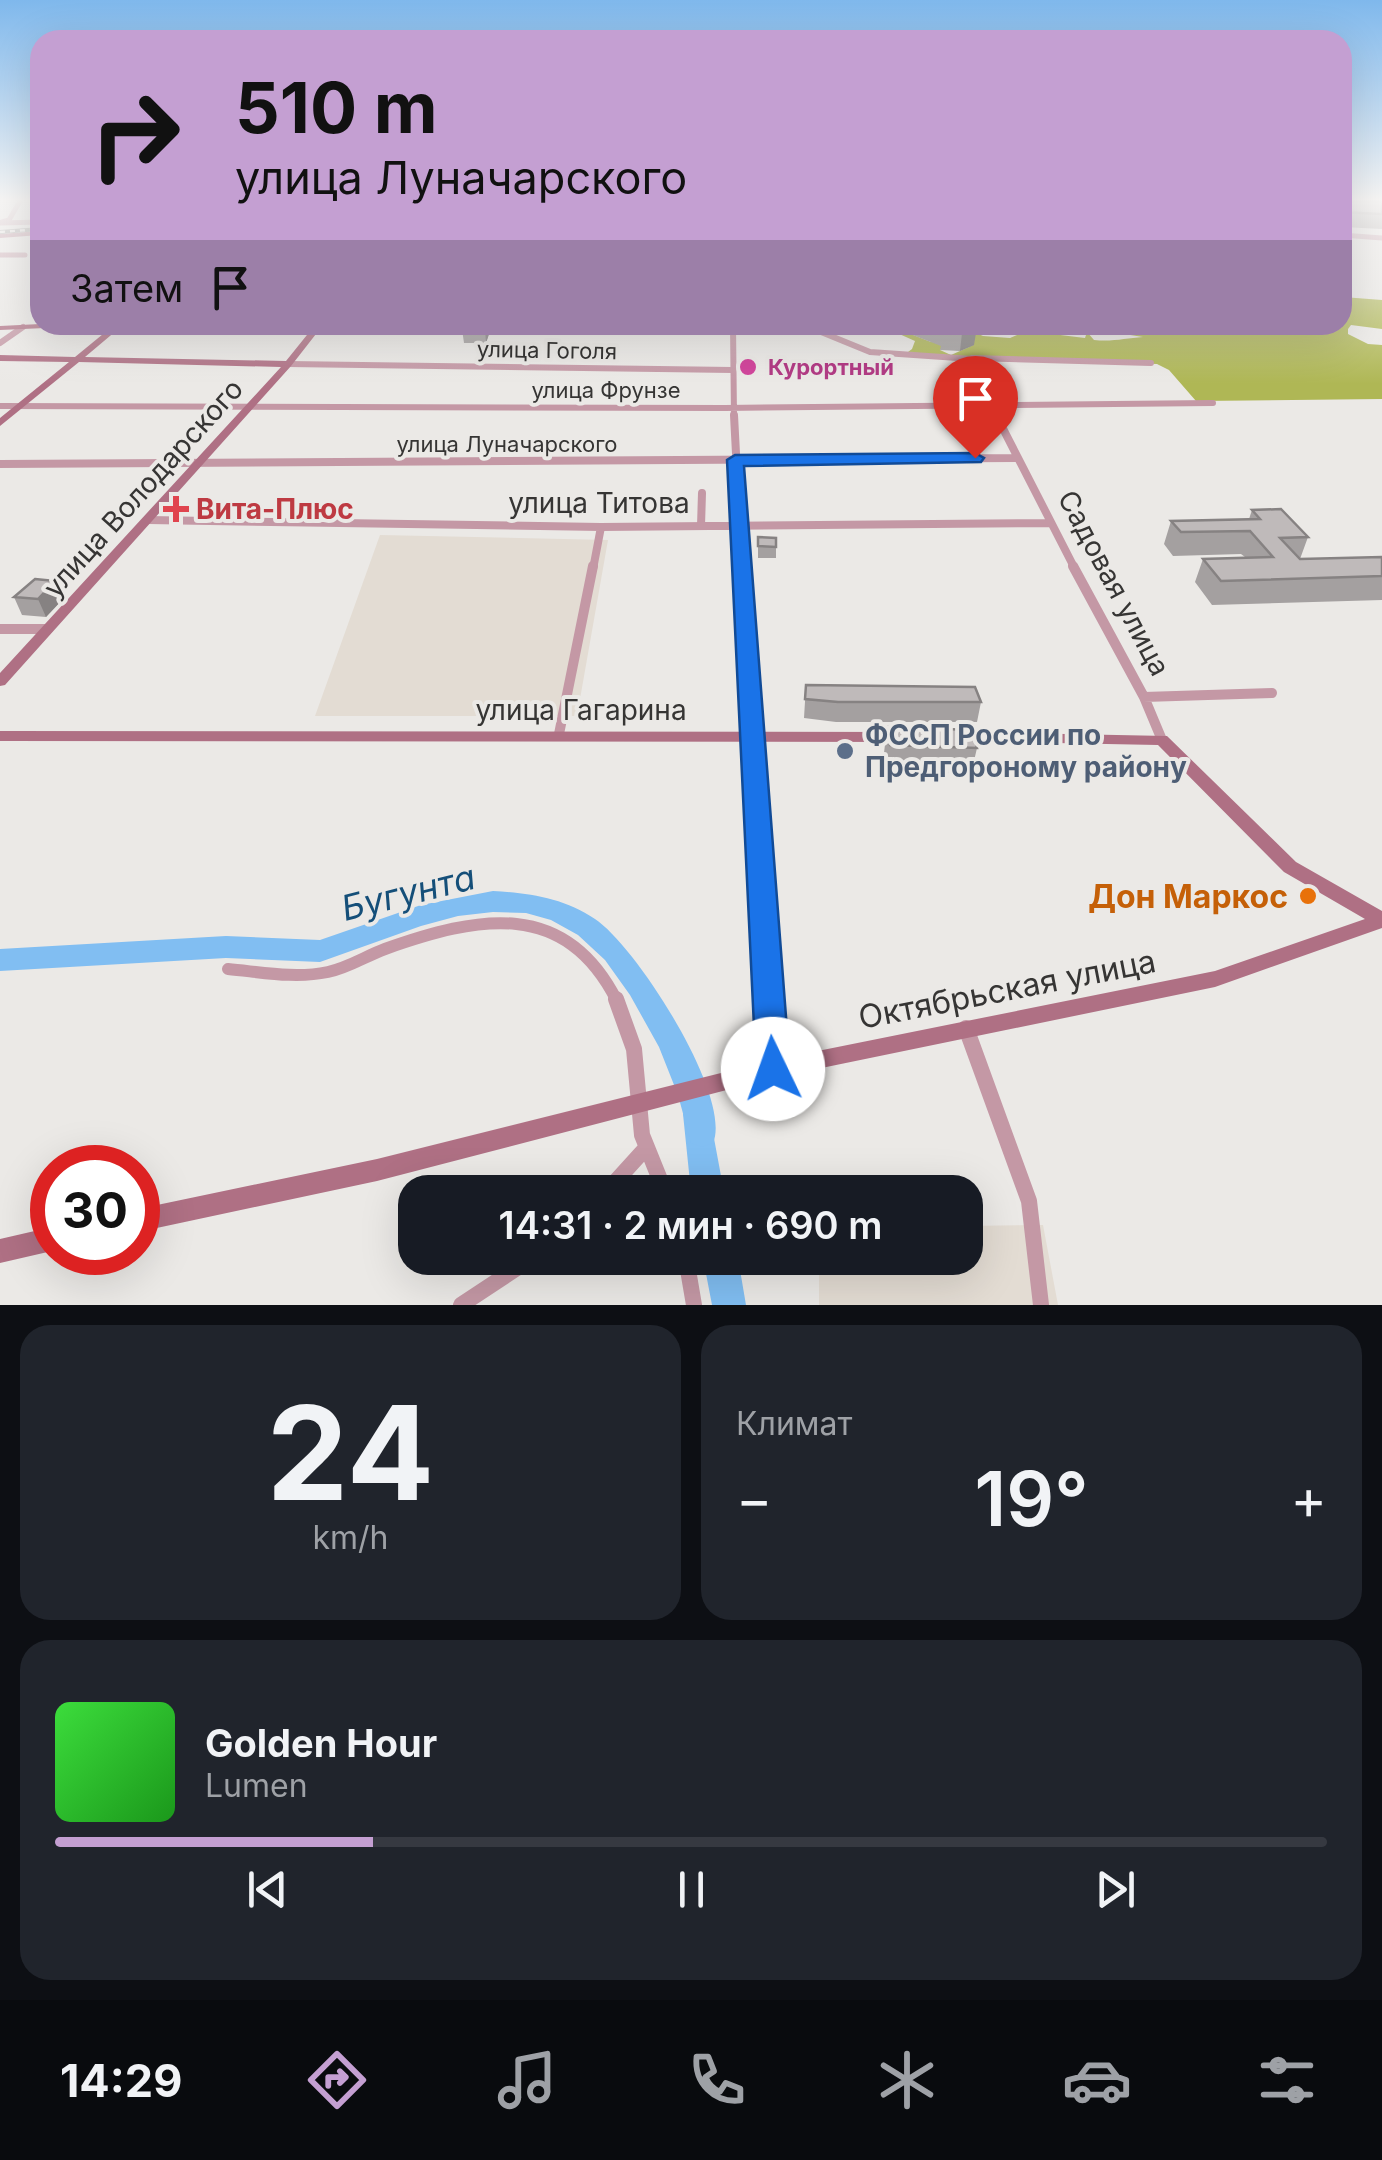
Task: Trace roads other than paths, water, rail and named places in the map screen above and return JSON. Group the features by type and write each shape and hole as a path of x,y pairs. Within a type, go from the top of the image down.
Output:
{"street":[{"path":"0,343 23,327"},
{"path":"0,328 30,327"},
{"path":"0,423 107,335"},
{"name":"улица Володарского","path":"0,682 311,335"},
{"path":"733,335 735,460 773,1069"},
{"path":"828,335 870,352 972,359 975,355 1152,363"},
{"name":"улица Гоголя","path":"0,358 733,370"},
{"name":"Садовая улица","path":"972,359 1015,458 1144,697 1162,740 1290,867 1382,921"},
{"name":"улица Фрунзе","path":"0,406 735,408 992,402 1212,403"},
{"name":"улица Луначарского","path":"0,464 1015,458"},
{"path":"700,526 702,493"},
{"name":"улица Титова","path":"148,520 601,527 1050,522"},
{"path":"559,734 601,527"},
{"path":"0,629 48,630"},
{"path":"1144,697 1272,693"},
{"name":"улица Гагарина","path":"0,736 912,737"},
{"path":"948,737 1162,740"},
{"path":"228,969 292,975 333,971 412,940 508,919 550,929 587,952 614,993 633,1040 648,1098 645,1149 657,1175"},
{"name":"Октябрьская улица","path":"160,1216 378,1170 773,1069 1215,979 1382,921"},
{"path":"966,1028 1029,1201 1041,1305"},
{"path":"621,1175 645,1149"},
{"path":"0,1250 30,1244"},
{"path":"461,1305 506,1275"},
{"path":"689,1275 694,1305"}],"water":[{"path":"708,1106 721,1175 689,1175 683,1114"},
{"path":"706,1275 741,1275 746,1305 712,1305"}],"waterway":[{"name":"Бугунта","path":"0,960 226,947 320,951 458,906 526,903 558,911 587,927 615,952 669,1038 693,1095 702,1132"}],"place":[{"name":"Курортный","path":"748,367"},
{"name":"Вита-Плюс","path":"176,509"},
{"name":"ФССП России по Предгороному району","path":"845,751"},
{"name":"Дон Маркос","path":"1308,896"}]}
